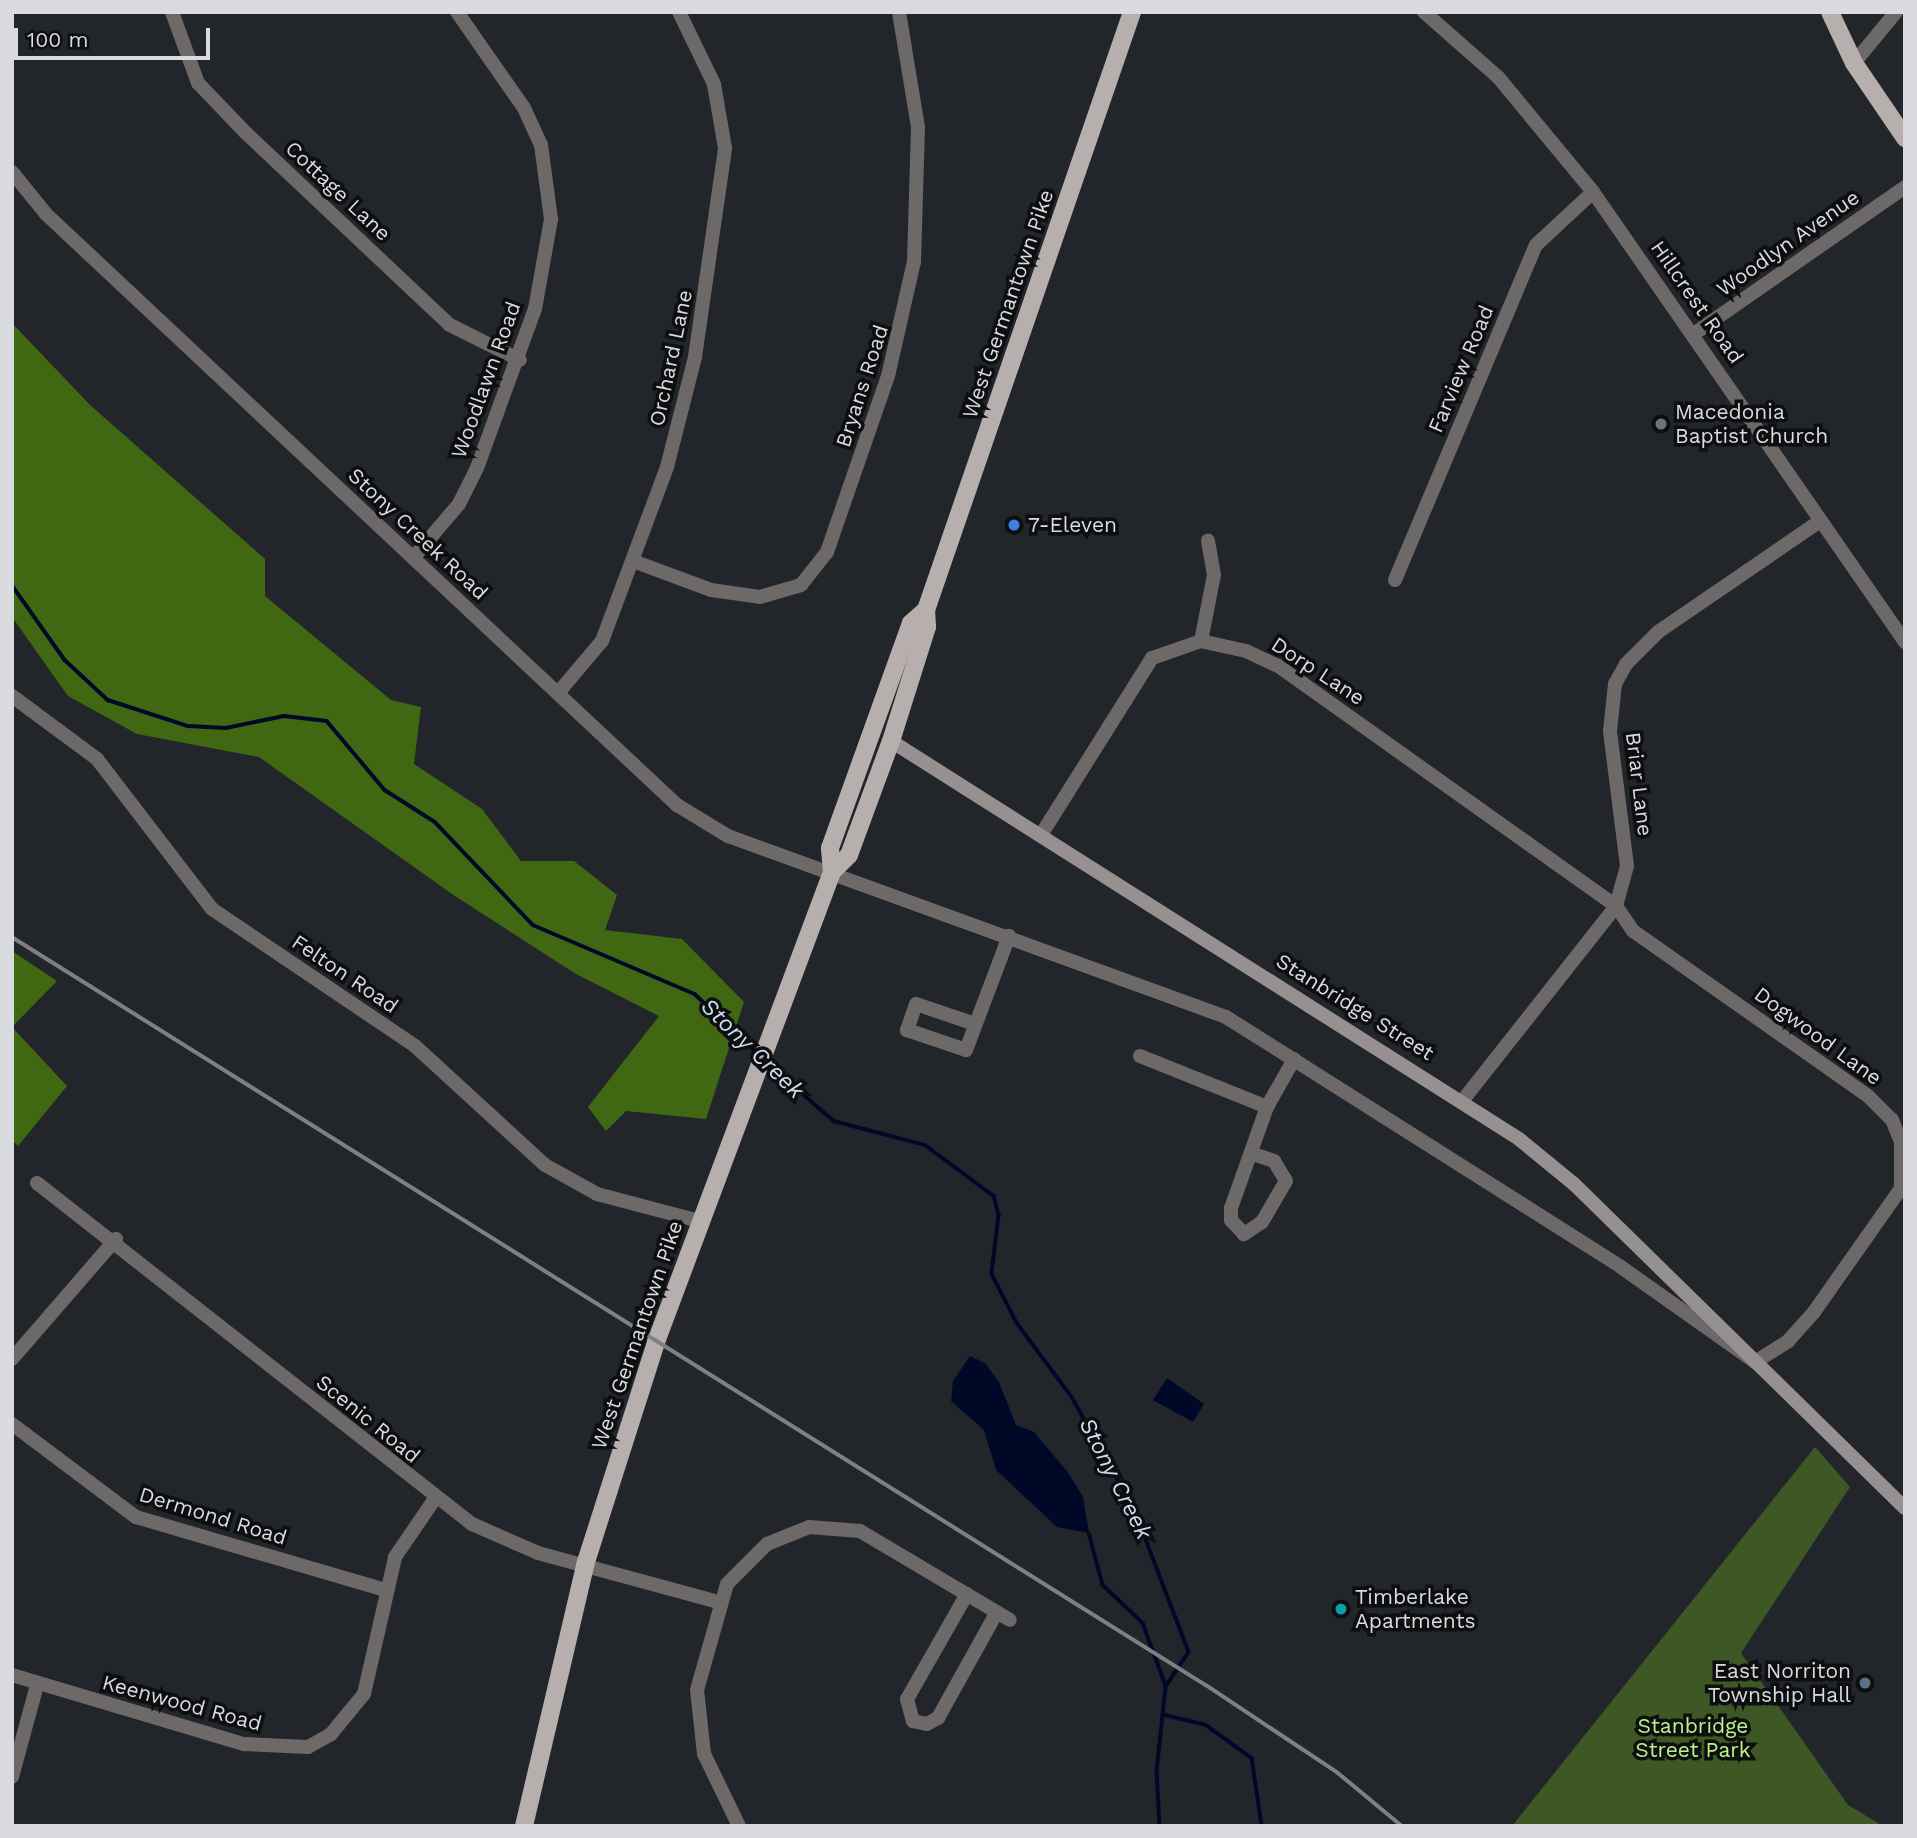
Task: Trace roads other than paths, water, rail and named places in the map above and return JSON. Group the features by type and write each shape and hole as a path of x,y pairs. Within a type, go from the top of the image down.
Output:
{"main road":[{"name":"West Germantown Pike","path":"524,1826 585,1566 700,1221 832,872 849,855 891,741 927,627 926,610 1132,12"},
{"path":"1830,12 1854,63 1905,138"},
{"name":"West Germantown Pike","path":"832,872 830,848 911,622 926,610"}],"street":[{"name":"Cottage Lane","path":"172,12 198,83 246,133 450,325 520,360"},
{"name":"Woodlawn Road","path":"412,558 459,504 520,360 547,261 548,184 524,108 457,12"},
{"name":"Orchard Lane","path":"558,693 602,641 633,561 682,418 725,148 715,84 679,12"},
{"name":"Bryans Road","path":"633,561 711,590 760,597 801,585 827,552 888,376 914,262 918,127 899,12"},
{"name":"Hillcrest Road","path":"1424,12 1498,77 1593,192 1695,333 1820,521 1905,642"},
{"path":"1854,63 1896,12"},
{"name":"Stony Creek Road","path":"12,172 47,214 677,804 728,836 832,872"},
{"name":"Woodlyn Avenue","path":"1695,333 1905,187"},
{"name":"Farview Road","path":"1395,580 1536,245 1593,192"},
{"name":"Briar Lane","path":"1463,1100 1616,905 1627,866 1610,731 1615,684 1626,664 1658,632 1820,521"},
{"path":"1041,835 1152,658 1201,641 1214,575 1208,541"},
{"name":"Dorp Lane","path":"1201,641 1278,666 1616,905"},
{"name":"Felton Road","path":"12,695 97,760 212,909 415,1046 545,1164 597,1194 700,1221"},
{"name":"Stanbridge Street","path":"891,741 1463,1100 1574,1184 1905,1508"},
{"name":"Stanbridge Street","path":"832,872 1226,1017 1621,1267 1755,1362"},
{"name":"Dogwood Lane","path":"1616,905 1633,931 1868,1096 1892,1119 1901,1142 1901,1188 1892,1208 1814,1312 1788,1341 1755,1362"},
{"path":"975,1024 916,1004 907,1030 966,1050 1009,936"},
{"path":"1140,1056 1267,1107"},
{"path":"1253,1154 1274,1161 1286,1181 1262,1222 1244,1234 1231,1220 1231,1208 1253,1154 1267,1107 1294,1059"},
{"name":"Scenic Road","path":"37,1183 116,1239 434,1500 508,1542 718,1602"},
{"path":"12,1359 116,1239"},
{"name":"Dermond Road","path":"12,1424 123,1511 385,1590"},
{"name":"Keenwood Road","path":"12,1675 37,1685 244,1744 308,1747 331,1734 364,1693 385,1590 411,1526 434,1500"},
{"path":"739,1826 704,1754 697,1690 718,1602 734,1573 767,1544 819,1527 873,1536 1010,1620"},
{"path":"967,1594 907,1699 913,1721 938,1718 997,1612"},
{"path":"12,1777 37,1685"}],"water":[{"path":"970,1356 985,1363 999,1382 1016,1425 1034,1432 1067,1471 1083,1497 1089,1533 1057,1527 996,1470 984,1430 951,1401 953,1381"},
{"path":"1167,1378 1204,1404 1193,1422 1153,1400"}],"waterway":[{"name":"Stony Creek","path":"12,585 65,660 108,700 188,726 226,728 284,716 327,721 385,790 435,822 533,925 695,994 758,1054"},
{"name":"Stony Creek","path":"766,1062 834,1121 925,1145 994,1196 999,1215 992,1274 1017,1323 1072,1397 1134,1508 1189,1652 1166,1687 1157,1771 1160,1826"},
{"name":"Stony Creek","path":"1089,1533 1103,1585 1143,1623 1166,1686"},
{"name":"Stony Creek","path":"1165,1715 1206,1725 1252,1758 1262,1826"}],"railway":[{"path":"12,937 1206,1685 1337,1772 1402,1826"}],"place":[{"name":"Macedonia Baptist Church","path":"1661,424"},
{"name":"7-Eleven","path":"1014,525"},
{"name":"Timberlake Apartments","path":"1341,1609"},
{"name":"East Norriton Township Hall","path":"1865,1683"}],"park label":[{"name":"Stanbridge Street Park","path":"1693,1738"}]}
